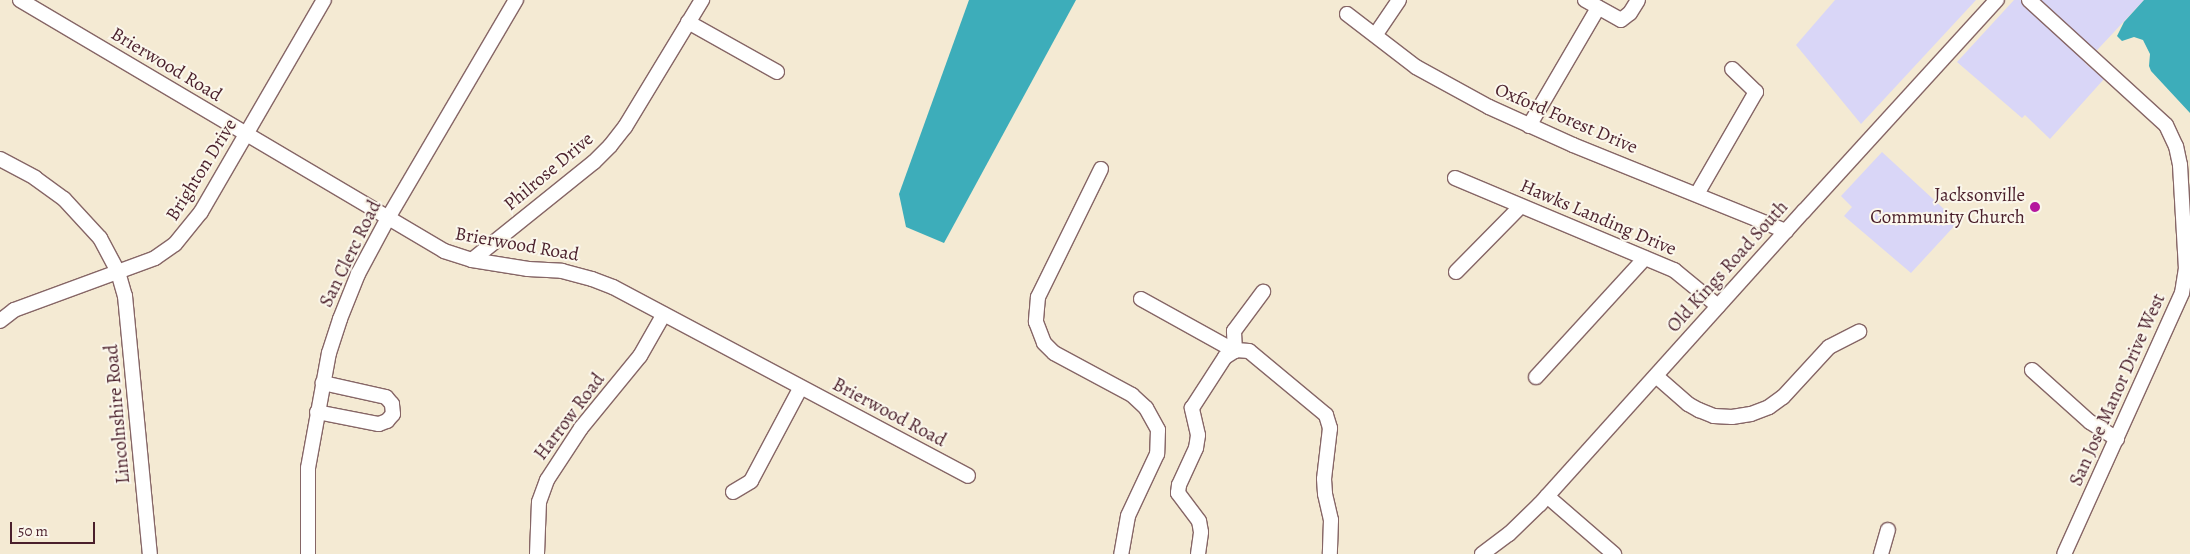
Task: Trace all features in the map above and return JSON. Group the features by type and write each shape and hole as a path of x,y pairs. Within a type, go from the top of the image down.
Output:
{"street":[{"name":"Brierwood Road","path":"20,0 444,251 472,260 528,269 562,271 592,279 664,314 968,476"},
{"name":"Brighton Drive","path":"0,321 14,310 155,258 175,244 201,212 324,0"},
{"name":"San Clerc Road","path":"308,554 308,468 323,383 340,319 358,274 388,218 516,0"},
{"name":"Philrose Drive","path":"472,260 594,162 610,146 625,127 702,0"},
{"path":"1376,34 1399,0"},
{"path":"1585,0 1621,20 1630,13 1638,0"},
{"name":"Old Kings Road South","path":"1482,554 1509,534 1547,496 1997,0"},
{"name":"San Jose Manor Drive West","path":"2028,0 2166,125 2179,156 2186,268 2182,293 2064,554"},
{"path":"1529,126 1598,8"},
{"name":"Oxford Forest Drive","path":"1347,14 1376,34 1400,56 1423,71 1529,126 1786,231"},
{"path":"688,22 777,72"},
{"path":"1697,194 1756,92 1732,69"},
{"name":"Lincolnshire Road","path":"0,159 35,178 70,204 100,238 118,272 125,296 150,554"},
{"path":"1101,170 1038,297 1036,308 1039,332 1044,343 1054,353 1132,395 1146,408 1158,430 1157,454 1128,516 1121,554"},
{"name":"Hawks Landing Drive","path":"1455,178 1674,270 1718,306"},
{"path":"1456,272 1520,206"},
{"path":"1536,377 1645,258"},
{"path":"1235,351 1234,331 1263,292"},
{"path":"1140,299 1235,351 1249,351 1326,415 1330,428 1324,479 1325,494 1331,520 1330,554"},
{"name":"Harrow Road","path":"537,554 539,502 547,480 581,428 640,356 664,314"},
{"path":"1656,376 1688,404 1714,416 1732,417 1751,414 1769,407 1783,397 1829,347 1859,332"},
{"path":"1198,554 1201,532 1199,520 1178,493 1179,485 1196,448 1198,435 1192,408 1225,357 1235,351"},
{"path":"2032,370 2090,422 2117,439"},
{"path":"317,412 379,424 387,421 392,414 392,404 386,397 323,383"},
{"path":"733,492 751,481 801,387"},
{"path":"1547,496 1608,552"},
{"path":"1881,554 1888,530"}],"shaded area":[{"path":"1835,0 1976,0 1861,124 1796,45"},
{"path":"2014,0 2144,0 2085,63 2104,79 2050,139 2025,115 2022,118 1957,62"},
{"path":"1882,152 1958,222 1911,273 1844,216 1852,207 1841,196"}],"water":[{"path":"969,0 1076,0 944,243 906,227 899,194"},
{"path":"2144,0 2190,0 2190,113 2151,71 2149,66 2150,54 2143,40 2134,37 2122,41 2117,36 2124,22"}],"place":[{"name":"Jacksonville Community Church","path":"2035,207"}]}
